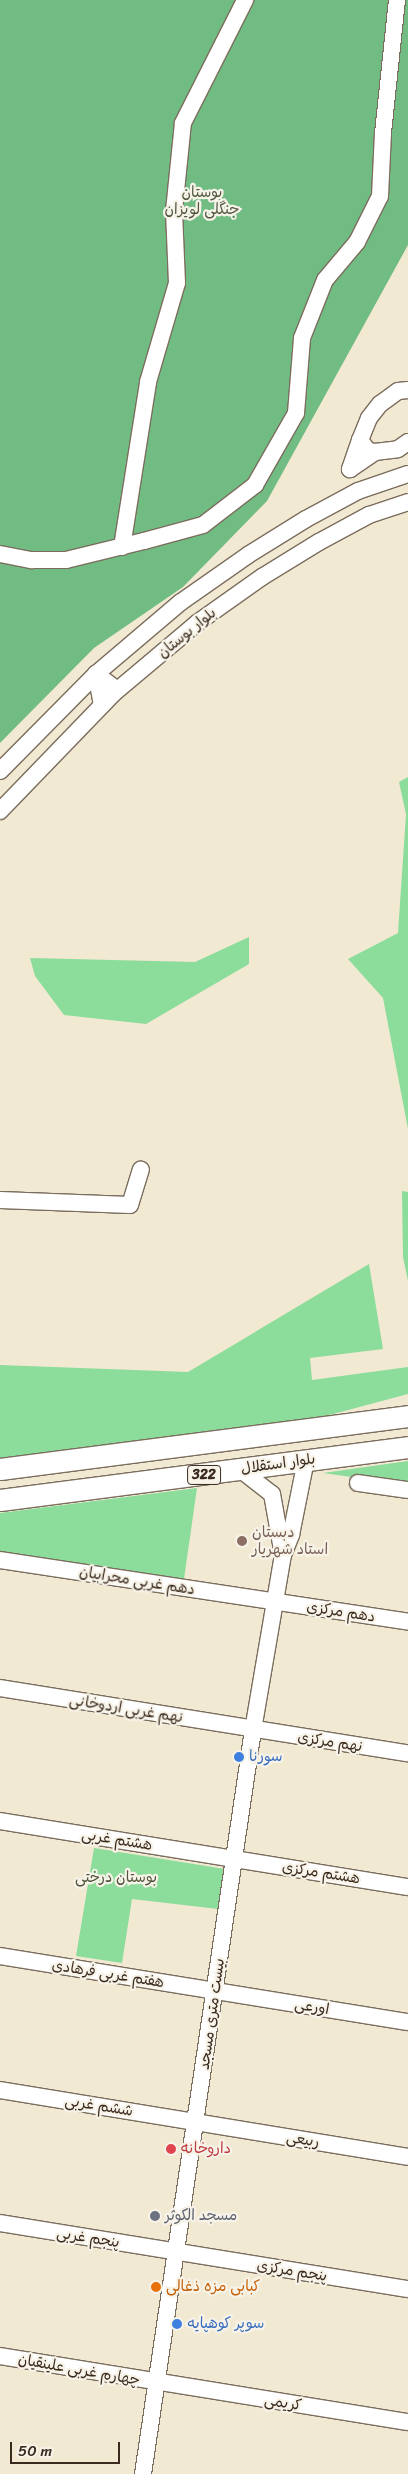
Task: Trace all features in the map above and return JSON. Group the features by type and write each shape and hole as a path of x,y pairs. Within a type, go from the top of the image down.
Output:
{"main road":[{"name":"بلوار استقلال","path":"0,1468 408,1416"},
{"name":"بلوار استقلال","path":"0,1500 408,1447"}],"street":[{"path":"122,547 148,382 177,283 174,211 183,123 245,0"},
{"path":"0,554 32,560 66,560 122,547 203,525 255,485 296,413 302,338 325,280 357,242 380,196 383,133 397,0"},
{"path":"369,515 350,469 369,418 380,404 398,391 408,390"},
{"path":"360,440 368,451 382,452 408,449"},
{"path":"350,469 382,452 408,442"},
{"name":"بلوار بوستان","path":"0,771 96,674 181,602 248,555 358,491 408,474"},
{"name":"بلوار بوستان","path":"0,811 117,690 198,623 262,577 369,515 408,502"},
{"path":"96,674 117,690"},
{"path":"96,674 102,705"},
{"path":"0,1200 130,1205 141,1170"},
{"name":"بیست متری مسجد","path":"143,2474 197,2123 233,1859 253,1730 283,1555 291,1535 306,1460"},
{"name":"بیست متری مسجد","path":"241,1470 272,1494 283,1555"},
{"path":"358,1483 408,1490"},
{"name":"دهم غربی محرابیان","path":"0,1560 274,1602"},
{"name":"دهم مرکزی","path":"274,1602 408,1622"},
{"name":"نهم غربی اردوخانی","path":"0,1688 253,1730"},
{"name":"نهم مرکزی","path":"253,1730 408,1754"},
{"name":"هشتم غربی","path":"0,1821 233,1859"},
{"name":"هشتم مرکزی","path":"233,1859 408,1887"},
{"name":"هفتم غربی فرهادی","path":"0,1956 216,1992"},
{"name":"اورعی","path":"216,1992 408,2022"},
{"name":"ششم غربی","path":"0,2090 197,2123"},
{"name":"ربیعی","path":"197,2123 408,2157"},
{"name":"پنجم غربی","path":"0,2223 177,2252"},
{"name":"پنجم مرکزی","path":"177,2252 408,2289"},
{"name":"چهارم غربی علینقیان","path":"0,2356 158,2383"},
{"name":"کریمی","path":"158,2383 408,2422"}],"green space":[{"name":"بوستان جنگلی لویزان","path":"0,0 408,0 408,245 267,501 183,587 94,648 0,743"},
{"path":"408,777 408,1129 383,998 348,959 398,933 406,814 399,782"},
{"path":"249,937 249,964 146,1024 64,1015 35,976 30,958 195,962"},
{"path":"402,1191 408,1192 408,1281 403,1257"},
{"path":"369,1264 383,1349 310,1358 312,1380 408,1367 408,1394 322,1417 0,1458 0,1365 188,1372"},
{"path":"408,1461 408,1485 323,1473"},
{"path":"197,1488 184,1579 0,1553 0,1513"},
{"name":"بوستان درختی","path":"94,1848 225,1869 218,1909 132,1899 122,1963 76,1956"}],"place":[{"name":"دبستان استاد شهریار","path":"242,1541"},
{"name":"سورنا","path":"239,1757"},
{"name":"داروخانه","path":"171,2149"},
{"name":"مسجد الکوثر","path":"155,2216"},
{"name":"کبابی مزه ذغالی","path":"156,2287"},
{"name":"سوپر کوهپایه","path":"177,2324"}]}
